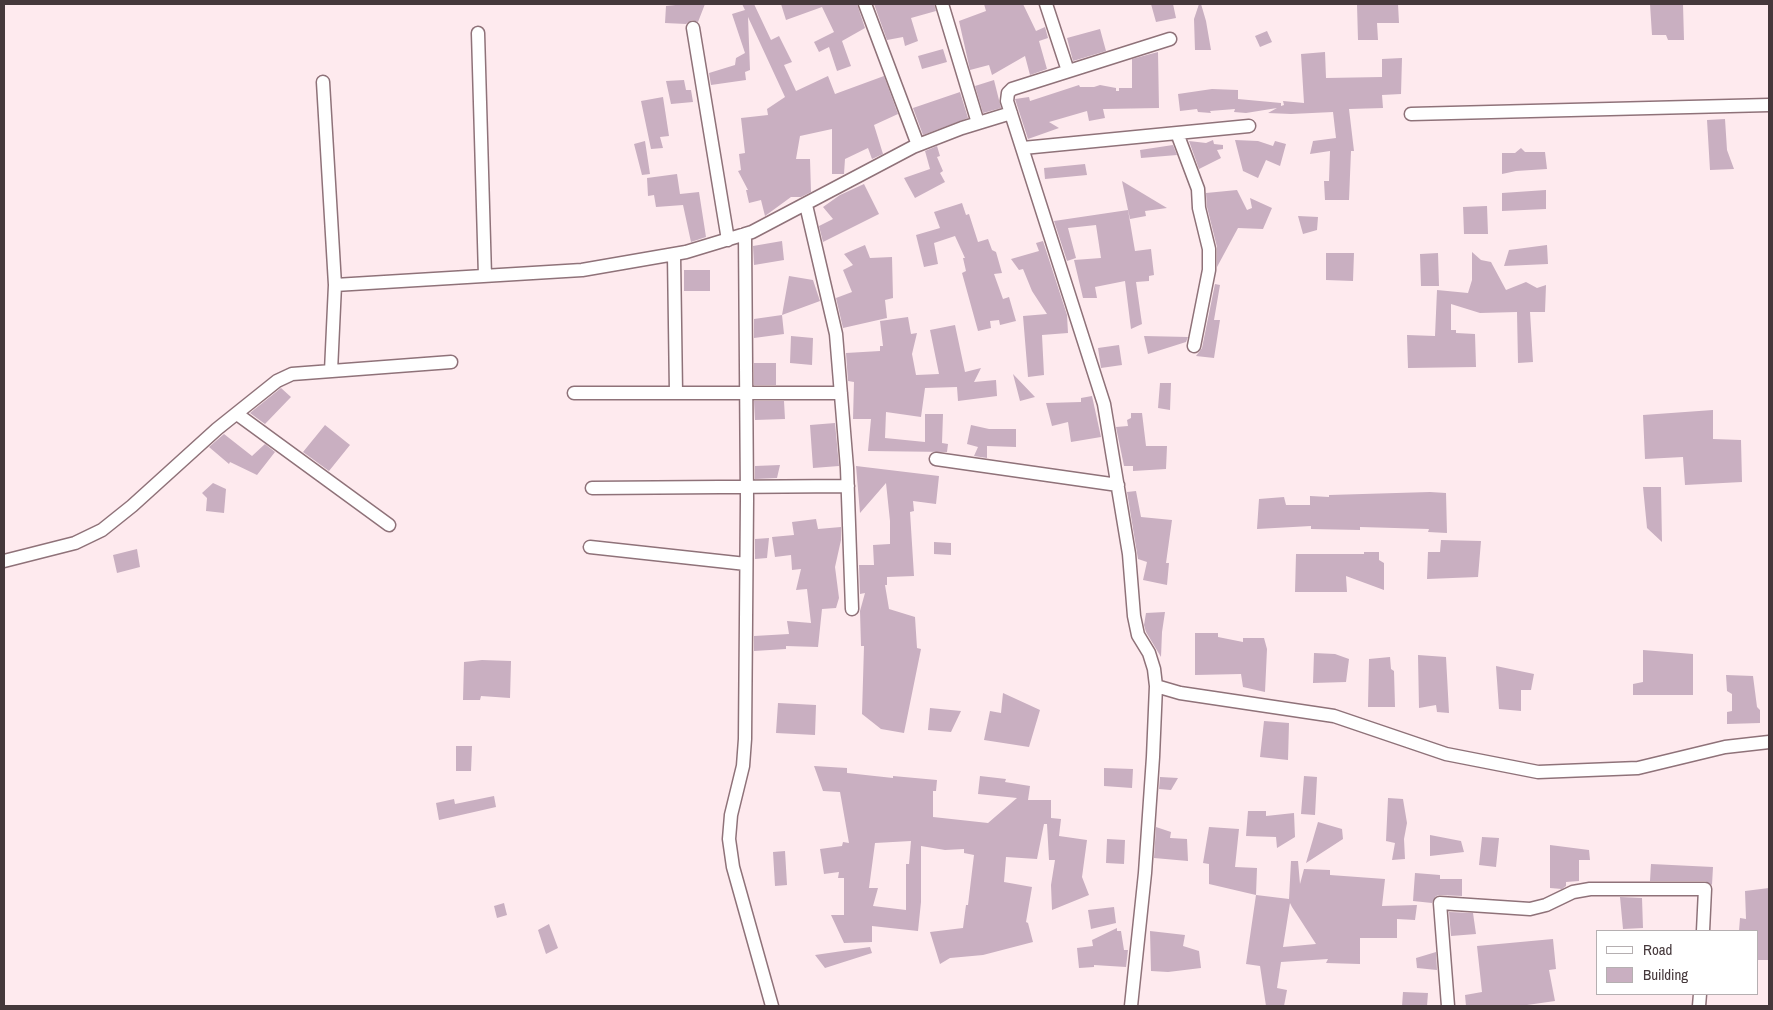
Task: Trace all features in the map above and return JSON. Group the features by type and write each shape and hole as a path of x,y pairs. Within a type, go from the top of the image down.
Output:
{"street":[{"path":"865,4 918,146"},
{"path":"942,4 978,123"},
{"path":"1046,4 1068,71"},
{"path":"693,28 728,240"},
{"path":"478,33 485,276"},
{"path":"1131,1006 1145,874 1156,686 1154,669 1149,653 1138,635 1134,616 1129,554 1104,404 1096,371 1007,101 1012,88 1170,39"},
{"path":"323,82 335,285 331,371"},
{"path":"1411,114 1769,105"},
{"path":"335,285 582,270 674,255 745,234 806,205 867,170 918,146 978,123 1011,113"},
{"path":"1023,148 1249,126"},
{"path":"1177,134 1198,190 1199,208 1210,249 1209,270 1194,346"},
{"path":"806,205 836,334 848,486 852,609"},
{"path":"745,234 747,486 743,766 732,815 729,839 733,867 772,1006"},
{"path":"674,255 676,393"},
{"path":"4,561 75,543 102,530 277,381 292,374 451,362"},
{"path":"574,393 841,393"},
{"path":"237,414 389,525"},
{"path":"936,459 1118,485"},
{"path":"592,488 848,486"},
{"path":"590,547 746,564"},
{"path":"1156,686 1180,693 1334,716 1446,754 1538,772 1638,768 1725,748 1769,742"},
{"path":"1448,1006 1440,904 1530,909 1546,905 1573,892 1590,889 1705,889 1703,930"}],"building":[{"path":"705,4 698,22 692,20 686,24 665,23 666,6"},
{"path":"742,4 754,4 771,40 779,36 792,62 784,65 796,91 828,76 835,94 884,76 898,114 874,125 883,154 872,159 868,148 845,159 844,174 832,174 832,129 800,136 796,159 810,159 811,192 801,197 791,197 765,216 761,200 749,203 746,190 748,190 738,171 741,170 739,154 745,153 741,118 768,115 767,109 785,97 748,17 750,70 745,72 746,80 711,85 709,73 735,65 736,58 745,53 732,14 745,10"},
{"path":"781,4 857,4 865,28 842,41 851,66 837,71 829,47 819,52 814,42 834,32 822,7 786,20"},
{"path":"874,4 934,4 936,11 911,18 918,41 905,46 903,37 887,40"},
{"path":"984,4 1023,4 1036,31 1045,27 1048,38 1039,41 1047,69 1030,75 1025,56 992,75 989,65 970,70 959,21 986,11"},
{"path":"1151,4 1173,4 1176,18 1156,22"},
{"path":"1199,4 1201,4 1206,21 1211,50 1195,50 1194,19"},
{"path":"1357,4 1398,4 1399,23 1377,23 1378,40 1358,40"},
{"path":"1650,4 1683,4 1684,40 1668,40 1666,35 1652,35"},
{"path":"1100,29 1106,51 1073,61 1067,38"},
{"path":"1267,31 1272,42 1260,47 1255,36"},
{"path":"943,49 947,62 922,69 918,56"},
{"path":"1158,52 1159,108 1103,109 1105,118 1089,121 1087,111 1049,122 1059,128 1028,139 1015,99 1029,97 1030,101 1079,85 1080,87 1094,87 1100,85 1116,88 1116,91 1119,91 1119,88 1132,88 1132,59"},
{"path":"1325,52 1326,78 1382,77 1382,59 1402,58 1401,94 1382,95 1383,108 1349,109 1354,151 1351,151 1349,200 1325,200 1324,181 1329,181 1330,151 1310,154 1313,141 1336,138 1333,112 1268,113 1277,108 1246,113 1234,112 1235,109 1210,111 1211,113 1198,112 1197,109 1180,111 1178,94 1212,89 1238,90 1238,99 1281,103 1281,106 1284,105 1283,101 1304,103 1301,54"},
{"path":"684,80 686,90 691,90 693,102 671,104 666,81"},
{"path":"994,80 1001,108 983,113 975,86"},
{"path":"960,92 968,118 923,135 913,108"},
{"path":"663,97 669,136 660,137 663,148 651,149 641,101"},
{"path":"1725,119 1727,150 1734,169 1710,170 1707,120"},
{"path":"1213,140 1214,144 1223,145 1223,149 1217,150 1221,158 1199,169 1189,141 1206,143"},
{"path":"1235,140 1258,141 1273,146 1275,141 1286,144 1280,166 1266,160 1258,178 1243,171"},
{"path":"645,141 650,174 642,175 634,144"},
{"path":"1173,145 1177,155 1141,158 1140,150"},
{"path":"937,146 940,156 937,157 943,171 940,173 945,182 915,198 904,178 930,169 925,151"},
{"path":"1521,148 1525,152 1545,152 1547,169 1502,174 1502,153 1515,153"},
{"path":"1085,164 1087,175 1045,179 1044,168"},
{"path":"677,174 680,194 699,192 706,237 691,242 683,205 656,207 654,195 648,196 647,178"},
{"path":"1122,181 1167,208 1145,211 1146,216 1130,219"},
{"path":"864,184 879,214 823,242 819,226 833,219 823,207 840,195"},
{"path":"1237,190 1247,210 1252,208 1250,198 1272,208 1263,229 1238,228 1217,267 1217,247 1207,207 1206,193"},
{"path":"1546,190 1546,209 1502,211 1502,193"},
{"path":"962,203 966,215 969,214 978,242 988,239 992,250 996,252 1002,273 994,274 1003,299 1009,297 1016,321 1000,325 999,320 990,321 991,328 978,331 962,273 966,271 963,258 965,258 955,236 934,243 938,264 924,267 916,235 940,228 934,212"},
{"path":"1487,206 1488,234 1464,234 1463,207"},
{"path":"1128,210 1135,251 1151,249 1154,275 1149,276 1149,281 1136,282 1142,324 1131,329 1125,281 1095,287 1097,298 1083,298 1074,260 1101,258 1096,225 1068,228 1076,258 1067,261 1054,221"},
{"path":"1298,216 1318,217 1317,230 1303,234"},
{"path":"782,241 784,260 754,265 753,246"},
{"path":"1043,241 1067,315 1068,333 1042,335 1044,375 1028,377 1023,316 1047,314 1032,291 1023,269 1019,270 1011,259 1039,251 1036,243"},
{"path":"865,245 870,258 892,257 893,298 885,300 887,318 843,328 836,298 852,292 843,270 853,265 844,254"},
{"path":"1547,245 1548,264 1504,266 1509,250"},
{"path":"1472,252 1481,260 1491,262 1506,290 1526,282 1537,288 1546,285 1545,312 1530,312 1533,362 1518,363 1517,312 1480,313 1451,304 1451,330 1456,330 1456,333 1475,334 1476,367 1408,368 1407,335 1435,336 1437,290 1468,293 1472,280"},
{"path":"1326,253 1354,253 1353,281 1326,280"},
{"path":"1438,253 1439,286 1421,286 1420,254"},
{"path":"684,270 710,270 710,291 684,291"},
{"path":"789,276 813,280 820,301 782,315"},
{"path":"1215,284 1220,285 1214,320 1220,320 1214,358 1196,356 1202,348"},
{"path":"782,315 784,334 754,338 754,319"},
{"path":"908,317 911,334 917,333 912,354 916,375 939,374 930,330 955,325 965,372 981,368 974,382 996,380 997,396 958,401 957,387 925,388 921,417 886,412 885,438 925,442 925,414 943,414 942,443 948,444 947,452 868,451 871,419 853,419 854,382 848,381 846,353 880,351 880,346 883,346 880,321"},
{"path":"791,336 813,338 812,365 790,363"},
{"path":"1144,336 1188,337 1186,342 1148,354"},
{"path":"1119,345 1122,365 1101,368 1098,348"},
{"path":"754,363 776,363 776,385 754,385"},
{"path":"1013,374 1035,397 1020,401"},
{"path":"1160,383 1171,383 1170,410 1158,408"},
{"path":"281,388 291,397 265,424 250,413"},
{"path":"1092,396 1101,437 1071,442 1068,422 1052,426 1046,403 1081,402 1081,398"},
{"path":"754,401 784,401 785,419 755,420"},
{"path":"1713,410 1713,439 1741,440 1742,482 1685,485 1683,457 1645,459 1643,415"},
{"path":"1131,413 1142,413 1146,446 1167,446 1166,469 1133,471 1133,466 1124,466 1116,427 1128,426 1127,420 1131,418"},
{"path":"835,423 839,466 813,468 810,425"},
{"path":"325,425 350,445 329,471 303,452"},
{"path":"971,425 989,429 1016,429 1016,447 987,446 987,458 974,456 978,447 967,444"},
{"path":"224,434 252,456 265,444 275,452 257,475 230,462 229,464 209,447"},
{"path":"780,465 777,478 755,479 755,466"},
{"path":"856,466 939,476 936,504 913,501 914,511 910,512 914,576 887,577 887,585 885,585 889,609 915,617 917,648 921,649 904,733 881,729 862,714 864,646 861,646 860,611 865,593 860,594 859,565 874,565 873,545 890,544 890,521 886,483 860,513"},
{"path":"213,483 226,489 224,513 206,511 207,498 202,493"},
{"path":"1643,487 1661,487 1662,542 1647,528"},
{"path":"1136,491 1141,517 1172,520 1166,563 1169,563 1167,585 1143,580 1147,562 1138,559 1127,492"},
{"path":"1446,493 1447,533 1428,532 1429,529 1360,527 1360,530 1311,529 1311,526 1257,529 1259,499 1284,497 1286,505 1310,505 1310,496 1329,497 1329,495"},
{"path":"816,519 818,529 841,527 841,540 835,567 839,598 836,608 822,609 818,647 786,646 786,649 754,651 754,636 789,634 787,621 811,623 807,589 796,590 801,569 792,570 791,555 775,557 772,537 794,535 792,522"},
{"path":"769,538 767,558 755,559 755,539"},
{"path":"1441,540 1481,541 1478,577 1427,579 1428,552 1440,552"},
{"path":"934,542 951,543 951,555 934,554"},
{"path":"137,549 140,567 117,573 113,555"},
{"path":"1364,552 1379,552 1379,560 1384,563 1384,590 1346,576 1347,592 1295,592 1296,554 1364,554"},
{"path":"1165,612 1161,657 1146,632 1144,625 1146,613"},
{"path":"1195,633 1218,633 1218,637 1243,642 1243,638 1264,638 1267,649 1265,692 1243,687 1241,674 1195,675"},
{"path":"1643,650 1693,654 1693,695 1633,695 1633,684 1643,682"},
{"path":"1314,653 1335,654 1349,659 1346,682 1313,683"},
{"path":"1418,655 1446,657 1449,713 1437,712 1436,705 1419,708"},
{"path":"1390,657 1391,669 1394,671 1395,707 1368,707 1369,659"},
{"path":"482,660 511,661 510,698 481,696 480,700 463,700 464,662"},
{"path":"1496,666 1534,674 1531,690 1521,690 1521,711 1499,709"},
{"path":"1726,675 1753,676 1757,707 1760,710 1760,723 1727,724 1727,712 1732,711 1732,694 1727,691"},
{"path":"1003,693 1040,710 1029,747 984,740 990,711 1001,713"},
{"path":"778,703 816,705 815,735 776,733"},
{"path":"930,708 961,711 951,732 928,730"},
{"path":"1264,721 1289,723 1288,760 1260,757"},
{"path":"456,746 472,746 471,771 456,771"},
{"path":"814,766 847,768 847,773 937,780 936,791 933,791 933,817 988,823 1017,798 978,794 980,776 1006,779 1005,782 1030,786 1028,800 1051,800 1051,818 1061,819 1059,836 1087,840 1082,877 1089,895 1052,910 1051,885 1055,860 1049,860 1047,824 1044,824 1037,859 1006,857 1004,882 1032,887 1026,922 1028,923 1033,942 983,955 950,958 940,964 930,932 963,928 966,905 968,905 974,855 964,853 964,849 945,850 921,846 921,902 918,931 872,926 872,942 844,943 831,915 844,915 844,878 838,878 839,872 824,874 820,849 842,846 843,842 849,843 840,792 823,791","holes":["911,841 909,864 906,864 906,910 873,906 878,888 869,888 875,843"]},
{"path":"1104,768 1133,769 1132,788 1104,786"},
{"path":"1304,776 1317,777 1315,815 1301,814"},
{"path":"1160,777 1178,778 1171,790 1159,789"},
{"path":"494,796 496,807 439,820 436,803 454,799 455,804"},
{"path":"1388,798 1403,799 1407,823 1404,839 1405,859 1392,860 1395,843 1386,841"},
{"path":"1248,811 1266,811 1266,816 1294,813 1295,837 1277,848 1276,837 1246,836"},
{"path":"1318,822 1342,829 1343,839 1306,863"},
{"path":"1156,827 1171,832 1170,838 1187,839 1188,861 1154,858"},
{"path":"1209,827 1239,829 1235,867 1257,868 1256,895 1209,884 1209,864 1203,863"},
{"path":"1430,835 1461,841 1464,852 1430,856"},
{"path":"1482,837 1499,838 1496,867 1479,865"},
{"path":"1107,839 1125,840 1124,864 1106,863"},
{"path":"1550,845 1589,850 1590,860 1579,860 1579,881 1566,882 1566,886 1562,889 1550,888"},
{"path":"785,851 787,885 775,886 773,852"},
{"path":"1291,861 1298,861 1300,884 1304,869 1330,870 1330,875 1385,879 1382,906 1417,905 1415,920 1397,919 1397,938 1360,938 1360,964 1326,963 1328,959 1281,962 1277,988 1287,990 1284,1006 1266,1006 1260,966 1246,964 1256,895 1289,899","holes":["1290,903 1316,944 1283,947"]},
{"path":"1651,864 1713,867 1712,885 1705,881 1650,881"},
{"path":"1415,873 1440,875 1440,879 1462,879 1462,896 1440,895 1436,896 1432,903 1413,901"},
{"path":"1769,888 1769,960 1758,960 1758,930 1739,930 1740,918 1746,919 1745,891"},
{"path":"1620,897 1642,898 1643,928 1623,929"},
{"path":"504,903 507,915 497,918 494,906"},
{"path":"1114,907 1116,923 1091,929 1088,910"},
{"path":"1449,912 1473,913 1476,934 1451,936"},
{"path":"549,924 558,948 546,954 538,930"},
{"path":"1117,928 1117,931 1121,931 1124,950 1128,950 1126,967 1094,965 1094,967 1079,968 1077,948 1093,946 1092,940"},
{"path":"1150,931 1185,935 1183,946 1199,951 1201,968 1168,972 1151,971"},
{"path":"1553,939 1556,969 1549,970 1555,1001 1520,1006 1466,1006 1465,995 1482,992 1477,946"},
{"path":"870,947 872,953 825,968 815,955"},
{"path":"1436,952 1437,970 1417,968 1416,958"},
{"path":"1403,992 1428,993 1427,1006 1402,1006"}]}
